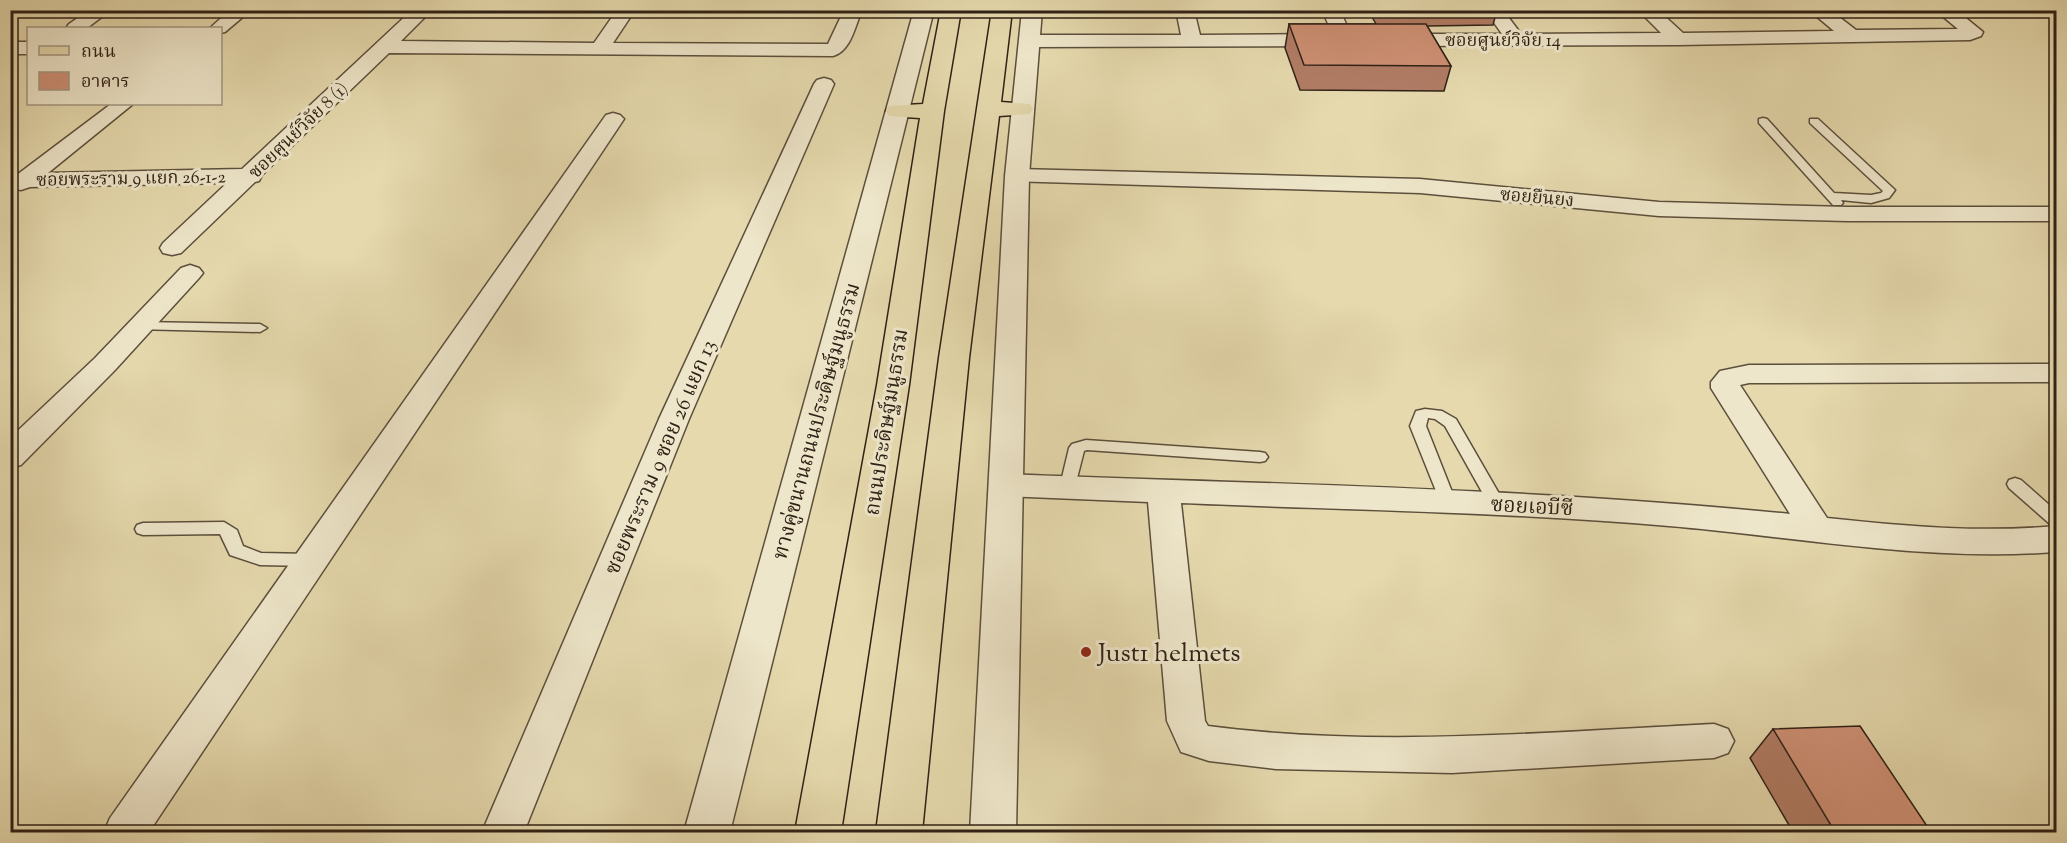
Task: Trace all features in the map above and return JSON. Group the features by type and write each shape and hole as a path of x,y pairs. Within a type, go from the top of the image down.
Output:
{"main road":[{"name":"ถนนประดิษฐ์มนูธรรม","path":"818,832 893,385 933,111 951,10"},
{"path":"899,832 952,385 1002,10"},
{"path":"989,109 1022,110"},
{"path":"897,111 933,111"}],"street":[{"path":"76,27 102,10"},
{"path":"220,27 242,10"},
{"name":"ซอยศูนย์วิจัย 8 (1)","path":"172,248 251,176 423,10"},
{"path":"601,46 626,10"},
{"path":"386,47 601,46 833,50 838,46 853,10"},
{"name":"ทางคู่ขนานถนนประดิษฐ์มนูธรรม","path":"707,832 924,10"},
{"path":"1185,10 1192,40"},
{"path":"1330,10 1344,40"},
{"path":"1494,10 1516,40"},
{"path":"1647,10 1678,39"},
{"path":"1818,10 1852,36"},
{"name":"ซอยศูนย์วิจัย 14","path":"1031,26 1192,40 1678,39 1970,34 1974,29 1944,10"},
{"path":"993,832 1017,176 1031,26"},
{"path":"10,48 27,48"},
{"name":"ซอยพระราม 9 ซอย 26 แยก 13","path":"502,832 674,419 824,84"},
{"path":"15,184 122,105"},
{"path":"125,832 613,119"},
{"name":"ซอยพระราม 9 แยก 26-1-2","path":"15,184 251,176"},
{"name":"ซอยยืนยง","path":"1017,176 1420,186 1659,208 1847,214 2056,214"},
{"path":"10,457 190,273"},
{"path":"1817,530 1726,388 1725,382 1730,378 1749,374 2056,373"},
{"name":"ซอยเอบีซี","path":"1006,485 1497,504 1669,514 1940,540 2006,543 2056,539"},
{"path":"1163,490 1186,721 1195,740 1209,744 1276,752 1452,755 1714,741"}],"lane":[{"path":"1763,121 1847,214"},
{"path":"1814,121 1889,190 1885,196 1871,199 1831,196"},
{"path":"140,326 260,328"},
{"path":"1448,502 1418,426 1421,415 1427,413 1444,416 1450,423 1497,504"},
{"path":"1068,486 1077,448 1086,445 1260,457"},
{"path":"2015,484 2056,520"},
{"path":"143,529 224,528 231,534 236,550 260,559 309,560"}],"building":[{"path":"1382,10 1414,10 1415,13 1384,13"},
{"path":"1289,24 1426,24 1451,66 1304,65"},
{"path":"1860,726 1931,832 1835,832 1773,729"}],"place":[{"name":"Just1 helmets","path":"1086,652"}]}
